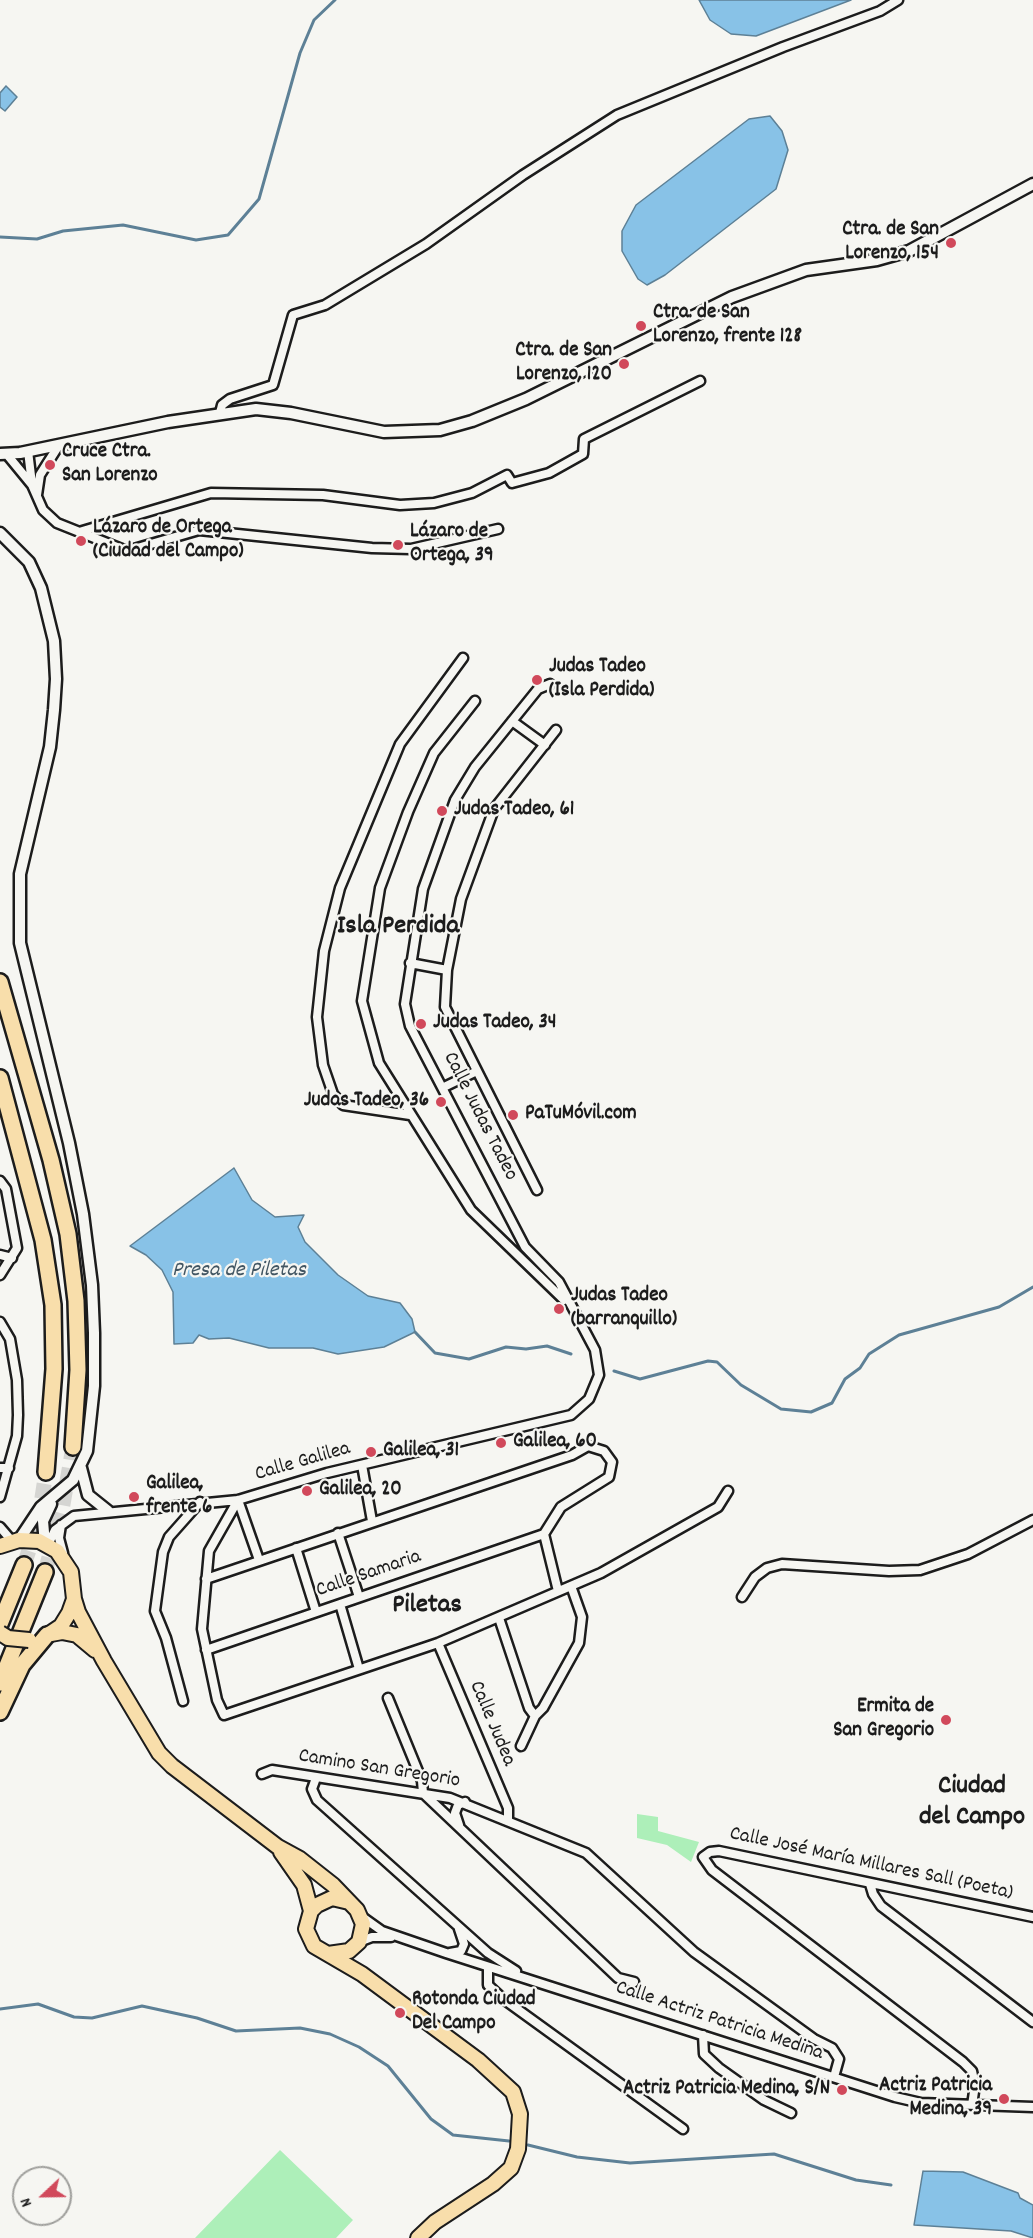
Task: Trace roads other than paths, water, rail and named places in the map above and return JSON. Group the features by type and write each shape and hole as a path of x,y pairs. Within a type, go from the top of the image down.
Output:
{"highway":[{"path":"0,982 51,1160 68,1234 76,1301 78,1370 73,1447"},
{"path":"0,1078 40,1228 52,1305 54,1369 46,1472"},
{"path":"0,1624 24,1565"},
{"path":"0,1683 45,1572"},
{"path":"0,1712 22,1665 48,1635"}],"main road":[{"path":"10,1542 47,1545 65,1560 72,1572 74,1599 78,1612 104,1661 159,1753 172,1766 278,1847 308,1866 349,1902 361,1916 362,1933 358,1943 362,1974"},
{"path":"48,1635 61,1626 74,1599"},
{"path":"0,1634 8,1638 29,1640 62,1632 77,1635 104,1661"},
{"path":"278,1847 304,1885 311,1911"},
{"path":"349,1902 332,1898 317,1905 311,1911 306,1929 309,1938 321,1952 362,1974 478,2060 513,2092 520,2114 518,2149 511,2168 493,2184 435,2222 418,2238"},
{"path":"321,1952 340,1955 358,1943"}],"street":[{"path":"220,413 222,405 230,399 273,385 293,315 325,305 426,244 523,175 617,115 783,47 880,11 898,0"},
{"path":"11,455 220,413 256,409 384,432 440,430 472,421 526,399 732,297 806,270 877,260 909,251 1033,184"},
{"path":"79,532 211,493 323,495 400,505 434,503 472,493 507,475 512,483 549,473 583,454 584,439 700,381"},
{"path":"36,495 40,475 59,445"},
{"path":"11,455 32,484 43,510 57,523 127,551 199,530 372,548 411,549 498,529"},
{"path":"11,455 32,484"},
{"path":"0,532 29,562 41,588 54,642 56,679 50,747 20,874 20,944 69,1143 90,1262 94,1333 93,1386 87,1451 81,1468 74,1480 42,1507 10,1542 0,1527"},
{"path":"410,1115 343,1105 333,1094 322,1065 317,1017 324,951 340,888 400,744 463,658"},
{"name":"Calle Judas Tadeo","path":"550,684 538,689 475,767 455,800 423,889 405,1004 410,1026 444,1087 525,1247 559,1282 569,1304"},
{"path":"475,701 434,753 408,812 380,888 362,1001 369,1034 379,1063 471,1210 569,1304"},
{"path":"512,721 544,745"},
{"path":"537,1190 445,1007 447,970 460,899 494,809 556,730"},
{"path":"410,963 447,970"},
{"path":"444,1087 477,1071"},
{"path":"0,1180 6,1189 16,1248 0,1275"},
{"path":"0,1211 11,1213"},
{"path":"0,1255 12,1258"},
{"name":"Calle Galilea","path":"61,1525 74,1516 108,1511 238,1500 362,1465 571,1415 589,1399 599,1375 595,1350 569,1304"},
{"path":"0,1322 9,1339 17,1380 17,1436 5,1468 0,1497"},
{"path":"206,1579 572,1455 588,1446 604,1450 612,1462 609,1477 561,1508 544,1534 558,1591"},
{"path":"362,1465 372,1521"},
{"path":"81,1468 88,1495 108,1511"},
{"path":"238,1500 209,1551 202,1629 217,1700 224,1714 438,1643 499,1618 628,1560 718,1507 728,1491"},
{"path":"47,1545 43,1521 54,1498"},
{"path":"238,1500 259,1560"},
{"path":"183,1701 166,1638 155,1611 163,1552 169,1537 200,1502"},
{"path":"742,1597 754,1577 767,1568 782,1564 889,1571 920,1570 968,1554 1033,1520"},
{"path":"47,1545 61,1525"},
{"path":"61,1525 60,1543 65,1560"},
{"path":"338,1533 359,1597"},
{"name":"Calle Samaria","path":"206,1650 544,1534"},
{"path":"296,1548 316,1612"},
{"path":"521,1746 535,1716 543,1708 579,1643 582,1617 571,1586"},
{"path":"340,1604 359,1669"},
{"path":"499,1618 529,1708 535,1716"},
{"name":"Calle Judea","path":"438,1643 508,1808 508,1819"},
{"path":"388,1698 422,1781 423,1793 618,1978 634,1982"},
{"name":"Camino San Gregorio","path":"262,1774 272,1770 423,1793 465,1802 586,1853 694,1952 814,2039 832,2048 839,2059 834,2077"},
{"path":"316,1778 312,1789 317,1800 502,1964 537,1983"},
{"path":"459,1826 455,1813 458,1805 465,1802"},
{"name":"Calle José María Millares Sall (Poeta)","path":"972,2105 975,2085 972,2071 963,2062 712,1870 703,1857 710,1852 719,1851 1033,1917"},
{"path":"870,1884 881,1906 1033,2022"},
{"name":"Calle Actriz Patricia Medina","path":"361,1916 382,1931 446,1953 921,2103 1033,2107"},
{"path":"446,1953 461,1951 464,1944 459,1928"},
{"name":"Calle Actriz Patricia Medina","path":"358,1943 372,1937 400,1937"},
{"path":"488,1967 488,1985 502,1998 683,2129"},
{"path":"703,2035 704,2054 719,2068 764,2100 791,2113"}],"water":[{"path":"699,0 851,0 756,36 731,34 710,20"},
{"path":"6,86 17,97 5,111 0,107 0,93"},
{"path":"770,116 782,131 788,150 776,189 665,275 647,285 638,279 622,251 622,231 636,205 749,119"},
{"name":"Presa de Piletas","path":"234,1168 252,1200 275,1217 304,1215 298,1227 305,1242 338,1275 368,1296 400,1303 412,1319 415,1332 384,1347 338,1354 313,1348 269,1348 229,1338 209,1339 199,1335 193,1343 174,1344 173,1292 162,1270 146,1255 130,1246"},
{"path":"923,2171 963,2172 1018,2193 1020,2198 1033,2205 1033,2238 1011,2231 914,2225"}],"waterway":[{"path":"0,237 37,239 63,231 123,225 196,240 228,235 259,199 300,53 314,20 335,0"},
{"path":"614,1371 640,1379 708,1361 717,1362 741,1385 781,1409 811,1412 832,1403 845,1379 860,1368 869,1354 899,1335 999,1307 1033,1287"},
{"path":"415,1332 435,1353 469,1359 506,1347 526,1349 547,1346 571,1354"},
{"path":"0,2009 38,2004 74,2017 92,2018 142,2006 197,2018 236,2031 300,2028 330,2034 359,2047 388,2066 431,2119 453,2135 509,2141"},
{"path":"528,2145 577,2157 630,2163 774,2154 856,2180 891,2185"}],"tunnel":[{"path":"45,1572 62,1510 73,1447"},
{"path":"24,1565 38,1523 46,1472"}],"place":[{"name":"Ctra. de San Lorenzo, 154","path":"951,243"},
{"name":"Ctra. de San Lorenzo, frente 128","path":"641,326"},
{"name":"Ctra. de San Lorenzo, 120","path":"624,364"},
{"name":"Cruce Ctra. San Lorenzo","path":"50,465"},
{"name":"Lázaro de Ortega (Ciudad del Campo)","path":"81,541"},
{"name":"Lázaro de Ortega, 39","path":"398,545"},
{"name":"Judas Tadeo (Isla Perdida)","path":"537,680"},
{"name":"Judas Tadeo, 61","path":"442,811"},
{"name":"Judas Tadeo, 34","path":"421,1024"},
{"name":"Judas Tadeo, 36","path":"441,1102"},
{"name":"PaTuMóvil.com","path":"513,1115"},
{"name":"Judas Tadeo (barranquillo)","path":"559,1309"},
{"name":"Galilea, 60","path":"501,1443"},
{"name":"Galilea, 31","path":"371,1452"},
{"name":"Galilea, 20","path":"307,1491"},
{"name":"Galilea, frente 6","path":"134,1497"},
{"name":"Ermita de San Gregorio","path":"946,1720"},
{"name":"Rotonda Ciudad Del Campo","path":"400,2013"},
{"name":"Actriz Patricia Medina, S/N","path":"842,2090"},
{"name":"Actriz Patricia Medina, 39","path":"1004,2099"}],"district":[{"name":"Isla Perdida","path":"398,928"},
{"name":"Piletas","path":"427,1607"},
{"name":"Ciudad del Campo","path":"972,1804"}]}
